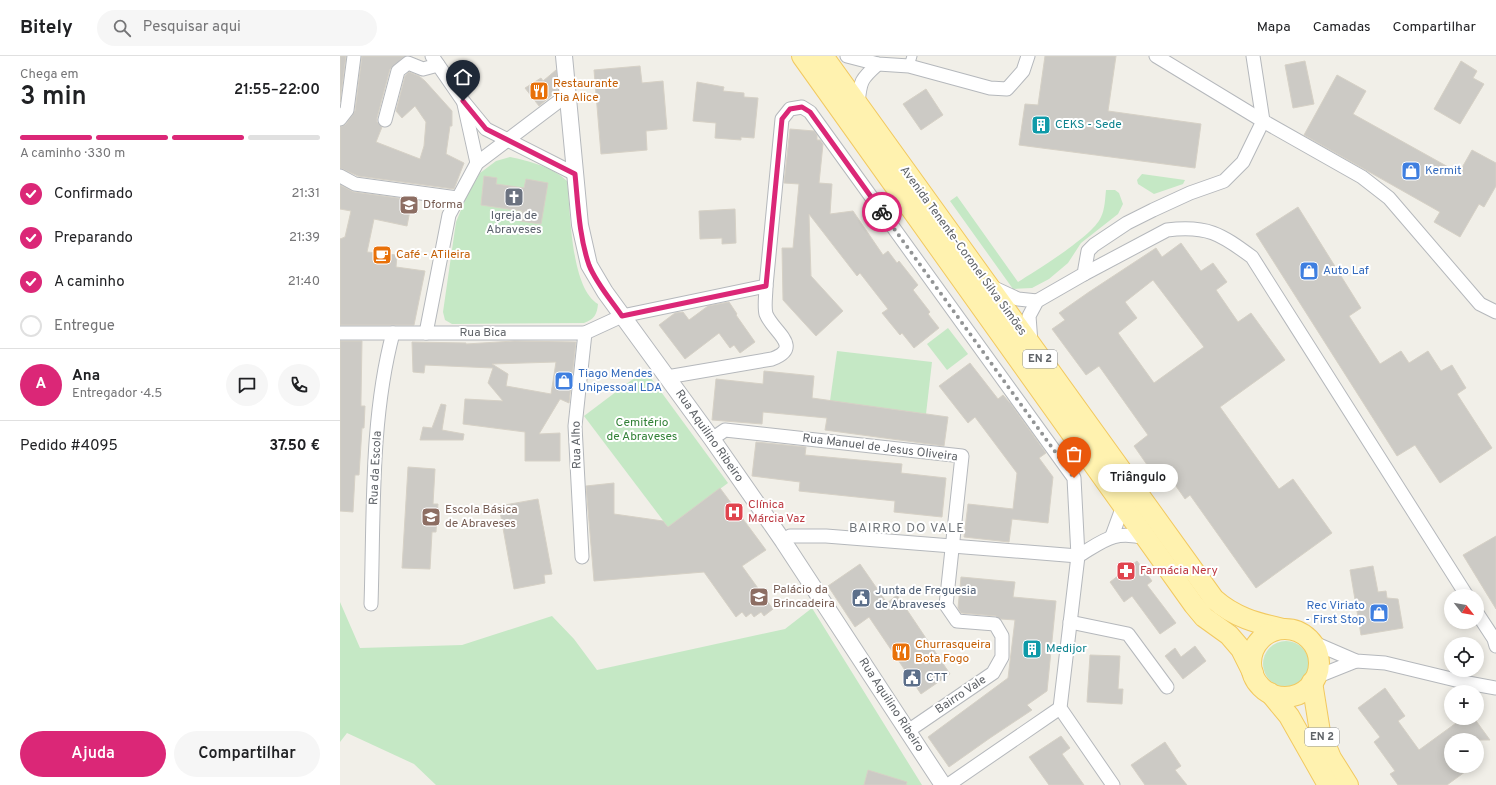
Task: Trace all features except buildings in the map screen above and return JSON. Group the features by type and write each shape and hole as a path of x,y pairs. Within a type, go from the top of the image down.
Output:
{"main road":[{"name":"EN 2","path":"802,56 1204,617 1229,635 1241,649 1257,681 1270,693 1289,716 1328,785"},
{"name":"Avenida Tenente-Coronel Silva Simões","path":"823,56 1214,599 1227,610 1242,618 1282,629"},
{"name":"EN 2","path":"1282,629 1294,630 1304,634 1312,642 1317,652 1319,663 1314,680 1320,732 1332,758 1348,785"},
{"path":"1253,673 1251,663 1257,644 1268,634 1282,629"},
{"path":"1270,693 1288,696 1298,694 1306,690 1314,680"}],"street":[{"path":"340,119 347,110 354,56"},
{"name":"Rua Aquilino Ribeiro","path":"564,56 580,225 589,265 605,292 712,439 783,541 943,785"},
{"path":"847,56 878,64 910,61 990,88 1007,89 1023,71 1028,56"},
{"path":"1156,56 1263,122 1362,177 1389,198 1480,304 1496,312"},
{"path":"1084,274 1088,252 1098,242 1127,223 1153,210 1190,193 1224,181 1242,162 1263,122 1253,56"},
{"path":"385,120 398,71 408,63 422,69 435,60 463,101 486,129 575,174"},
{"path":"858,104 860,86 864,77 878,64"},
{"path":"426,333 449,215 456,198 478,163 567,95"},
{"path":"463,101 478,163"},
{"path":"667,377 772,359 782,355 786,350 786,342 766,314 766,286 782,119 790,109 802,107 810,112 1074,478 1078,556 1060,708 1113,785"},
{"path":"340,176 355,184 456,198"},
{"path":"1031,346 1030,316 1037,301 1084,274 1167,230 1197,228 1225,237 1252,257 1462,589"},
{"path":"986,283 1018,299 1037,301"},
{"name":"Rua Bica","path":"340,333 585,333 622,316 766,286"},
{"name":"Rua da Escola","path":"371,604 376,447 385,364 394,333"},
{"name":"Rua Alho","path":"582,557 575,426 585,333"},
{"name":"Rua Manuel de Jesus Oliveira","path":"712,439 725,430 962,456 952,547"},
{"path":"1112,536 1123,506"},
{"path":"783,541 790,536 826,536 1078,556 1112,536 1133,535 1146,538"},
{"name":"Bairro Vale","path":"908,731 993,673 1002,657 1002,636 995,624 957,621 946,605 952,547"},
{"path":"1070,622 1128,634 1167,688"},
{"path":"1484,625 1496,646"},
{"path":"1312,642 1356,661 1385,663 1468,684 1496,688"},
{"path":"1314,680 1356,661"},
{"path":"948,785 1060,708"}],"green space":[{"path":"510,157 548,168 567,181 571,229 577,266 582,282 589,295 598,304 597,311 593,318 584,323 452,324 445,320 443,312 456,222 468,193 480,173 496,161"},
{"path":"1142,174 1185,180 1183,184 1154,194 1138,184 1137,180"},
{"path":"1106,190 1115,190 1119,193 1123,204 1118,214 1081,243 1068,263 1049,279 1032,288 1013,289 950,201 957,196 1018,282 1064,252 1096,225 1101,217 1105,204"},
{"path":"948,328 968,354 947,370 927,344"},
{"path":"837,351 932,362 926,414 830,401"},
{"name":"Cemitério de Abraveses","path":"645,370 728,483 668,527 584,416"},
{"path":"340,602 360,648 462,645 552,616 574,639 597,670 785,629 812,608 922,785 436,785 414,764 347,733 340,742"},
{"path":"1282,641 1290,641 1299,645 1305,651 1309,664 1305,677 1299,683 1290,687 1282,687 1273,683 1267,677 1263,668 1263,660 1267,651 1273,645"}],"way so far":[{"path":"882,212 1074,478"}],"place":[{"name":"Restaurante Tia Alice","path":"539,91"},
{"name":"CEKS - Sede","path":"1041,125"},
{"name":"Kermit","path":"1411,171"},
{"name":"Igreja de Abraveses","path":"514,197"},
{"name":"Dforma","path":"409,205"},
{"name":"Café - ATileira","path":"382,255"},
{"name":"Auto Laf","path":"1309,271"},
{"name":"Tiago Mendes Unipessoal LDA","path":"564,381"},
{"name":"Triângulo","path":"1074,478"},
{"name":"Clínica Márcia Vaz","path":"734,512"},
{"name":"Escola Básica de Abraveses","path":"431,517"},
{"name":"Farmácia Nery","path":"1126,571"},
{"name":"Palácio da Brincadeira","path":"759,597"},
{"name":"Junta de Freguesia de Abraveses","path":"861,598"},
{"name":"Rec Viriato - First Stop","path":"1379,613"},
{"name":"Medijor","path":"1032,649"},
{"name":"Churrasqueira Bota Fogo","path":"901,652"},
{"name":"CTT","path":"912,678"}],"district":[{"name":"BAIRRO DO VALE","path":"907,529"}],"route":[{"path":"463,101 486,129 575,174 580,225 589,265 605,292 622,316 766,286 782,119 790,109 802,107 810,112 882,212"}]}
